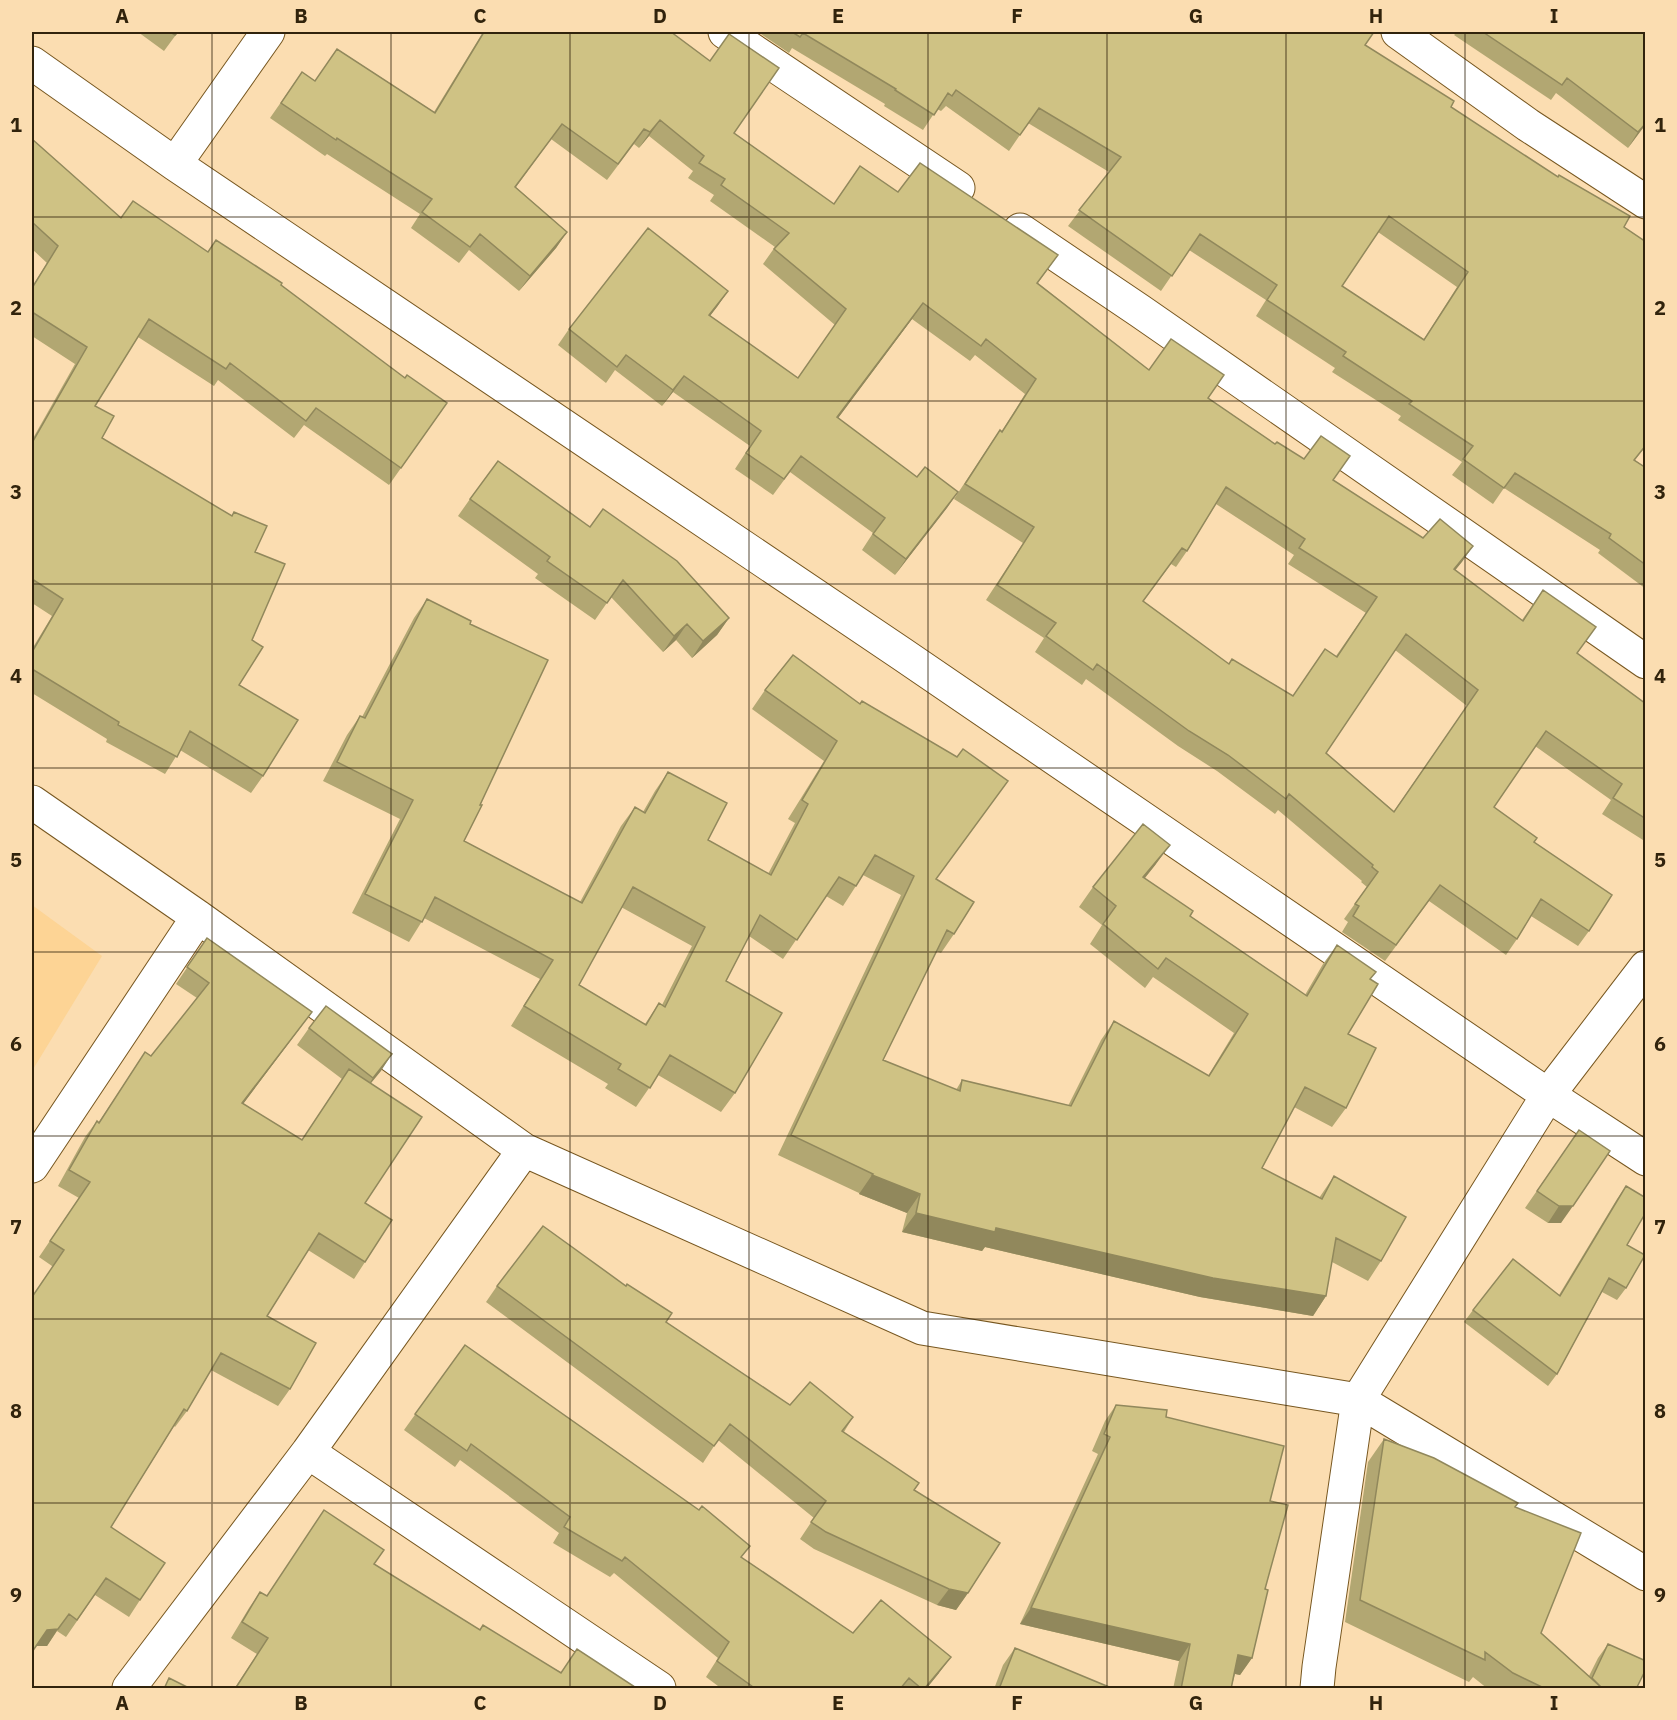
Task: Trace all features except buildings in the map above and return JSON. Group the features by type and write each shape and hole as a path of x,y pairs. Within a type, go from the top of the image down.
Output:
{"street":[{"path":"174,164 268,32"},
{"path":"725,32 1140,311 1646,662"},
{"path":"1398,32 1528,124 1646,202"},
{"path":"32,63 174,164 902,654 1548,1095 1646,1158"},
{"path":"32,802 198,917 524,1150 922,1328 1358,1401 1646,1574"},
{"path":"32,1166 198,917"},
{"path":"1317,1689 1358,1401 1548,1095 1646,967"},
{"path":"129,1689 308,1452 524,1150"},
{"path":"308,1452 659,1689"}],"shaded area":[{"path":"32,905 102,956 32,1071"}]}
